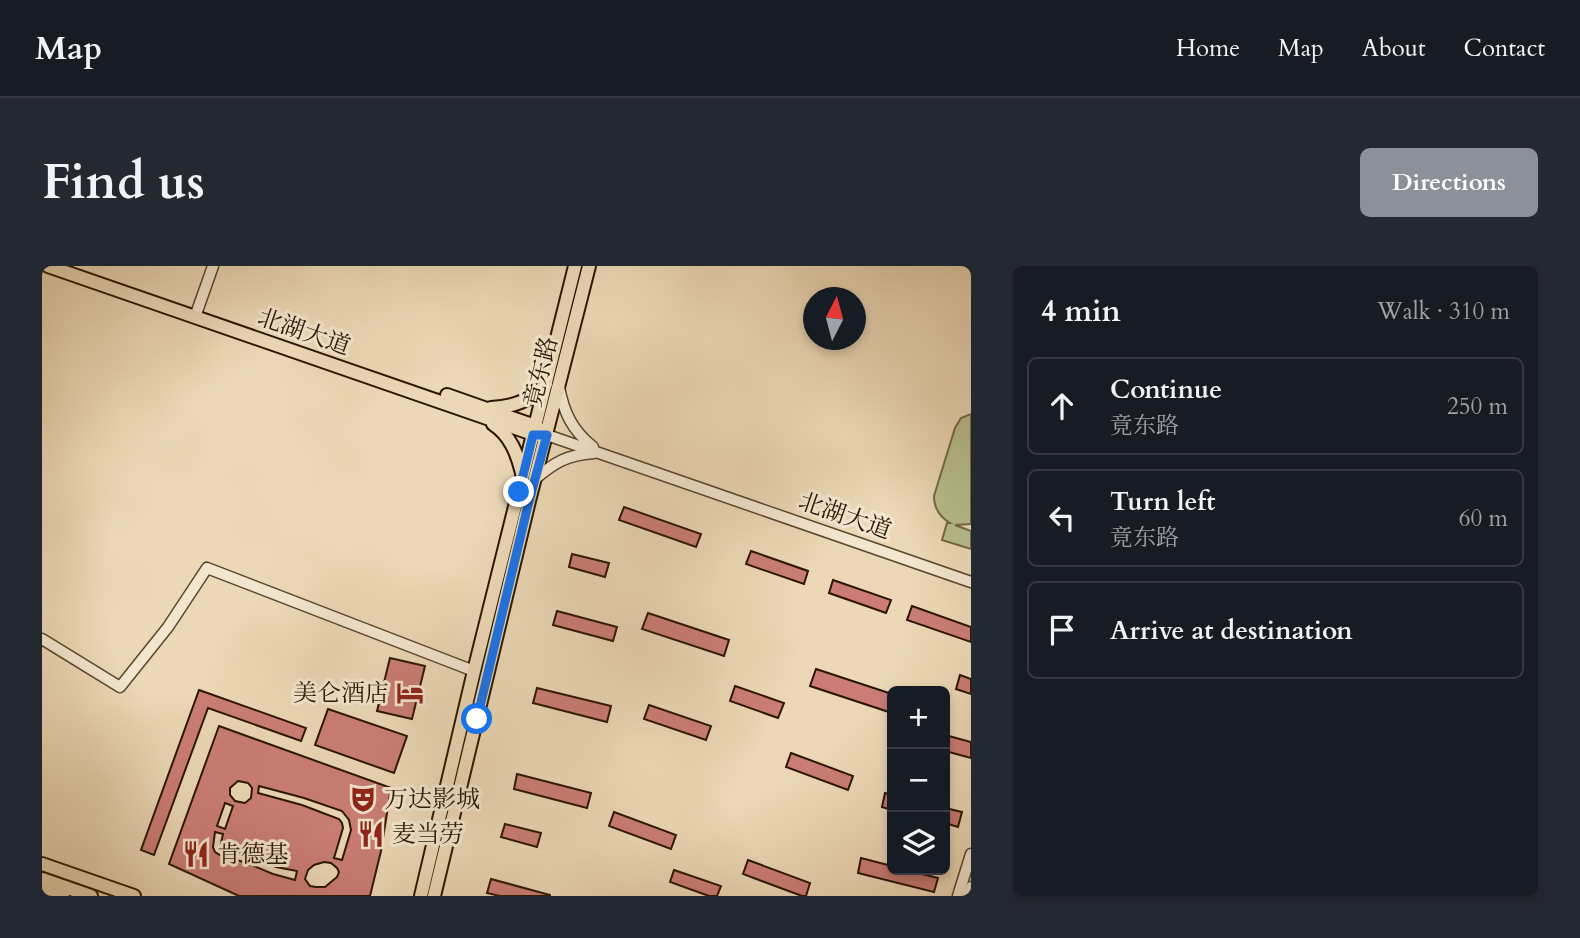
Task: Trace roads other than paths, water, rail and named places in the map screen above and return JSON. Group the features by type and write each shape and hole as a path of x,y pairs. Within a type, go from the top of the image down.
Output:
{"main road":[{"name":"北湖大道","path":"48,266 197,313"},
{"name":"北湖大道","path":"73,266 197,313 547,435"},
{"name":"竟东路","path":"434,896 529,478 534,430 575,266"},
{"name":"竟东路","path":"421,896 474,671 529,478 547,435 589,266"},
{"path":"479,411 511,406 529,399 546,384"},
{"path":"479,411 508,437 529,478"},
{"path":"42,864 134,896"},
{"path":"42,879 91,896"},
{"path":"42,889 63,896"}],"street":[{"path":"197,313 213,266"},
{"path":"559,387 565,410 574,428 600,453"},
{"name":"北湖大道","path":"547,435 971,582"},
{"path":"529,478 577,454 600,453"},
{"path":"42,639 120,687 168,627 207,568 474,671"},
{"path":"958,896 971,854"},
{"path":"968,896 971,887"}],"place":[{"name":"美仑酒店","path":"410,693"},
{"name":"万达影城","path":"363,799"},
{"name":"麦当劳","path":"371,834"},
{"name":"肯德基","path":"196,854"}]}
